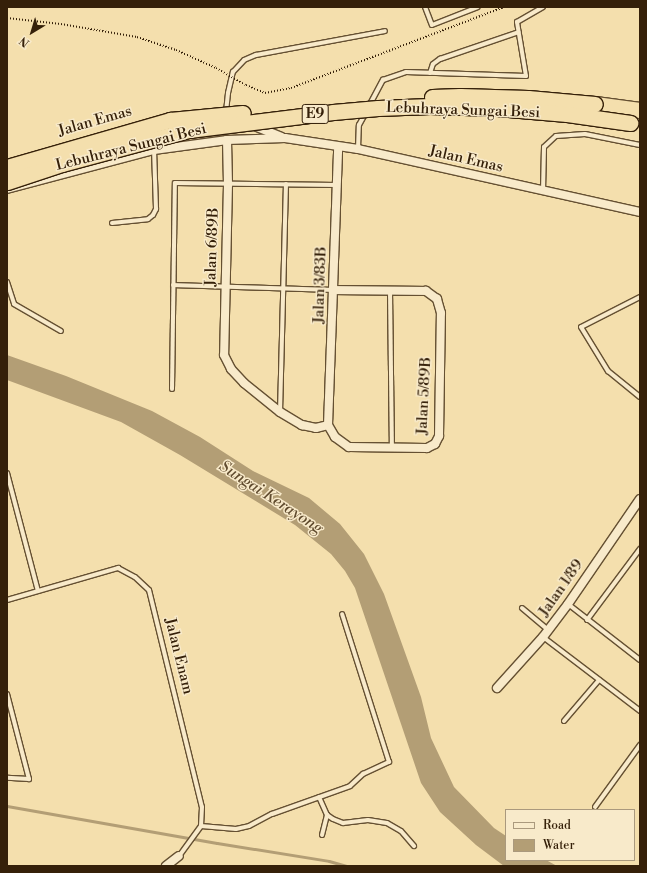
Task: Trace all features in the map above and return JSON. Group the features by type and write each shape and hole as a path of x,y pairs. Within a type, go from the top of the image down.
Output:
{"highway":[{"name":"Lebuhraya Sungai Besi","path":"7,167 170,120 325,105 393,99 460,96 528,98 640,110"},
{"name":"Lebuhraya Sungai Besi","path":"7,182 69,162 189,130 340,111 430,106 497,108 567,114 640,125"}],"street":[{"name":"Jalan Emas","path":"7,162 134,123 226,114 285,138"},
{"name":"Jalan Emas","path":"7,189 154,150 227,140 285,138 358,150 640,212"},
{"name":"Jalan 6/89B","path":"227,140 228,184 224,355 231,369 244,383 280,412"},
{"name":"Jalan 3/83B","path":"328,425 338,147"},
{"name":"Jalan 5/89B","path":"328,425 336,437 350,447 427,448 435,444 439,436 441,313 437,299 426,292 334,290"},
{"path":"280,412 302,425 316,428 328,425"},
{"name":"Jalan 1/89","path":"497,688 549,630 640,499"},
{"path":"166,866 179,856"}],"lane":[{"path":"425,7 432,25 477,7"},
{"path":"358,150 359,125 383,80 406,72 526,76 517,22 543,7"},
{"path":"227,140 226,114 228,93 233,72 244,60 256,55 385,31"},
{"path":"430,73 433,64 440,60 519,32"},
{"path":"543,191 544,147 556,136 585,134 640,145"},
{"path":"112,223 148,219 153,215 156,209 154,150"},
{"path":"172,389 175,182 337,185"},
{"path":"280,412 286,184"},
{"path":"7,282 14,304 61,331"},
{"path":"173,285 334,290"},
{"path":"390,291 392,448"},
{"path":"640,297 581,327 608,371 640,397"},
{"path":"7,473 38,591"},
{"path":"587,620 640,549"},
{"name":"Jalan Enam","path":"7,600 118,568 134,577 148,590 199,792 202,807 201,826"},
{"path":"568,604 640,660"},
{"path":"522,608 549,630"},
{"path":"179,856 201,826 236,829 243,827 272,814 350,786 363,774 389,762 342,614"},
{"path":"543,637 640,711"},
{"path":"564,722 599,680"},
{"path":"7,694 29,778 7,778"},
{"path":"595,807 640,745"},
{"path":"319,797 327,815 322,834"},
{"path":"327,815 343,823 368,820 387,823 401,831 414,846"}],"path":[{"path":"7,18 61,24 137,37 176,50 265,93 291,88 504,7"}],"water":[{"name":"Sungai Kerayong","path":"7,355 66,376 152,411 200,437 253,471 309,498 340,524 364,554 384,594 421,697 431,738 454,787 494,828 505,835 505,861 548,861 557,866 504,866 476,845 440,812 421,783 355,588 345,571 331,554 295,525 180,455 121,422 7,380"}],"waterway":[{"path":"7,806 329,861 347,866"}]}
